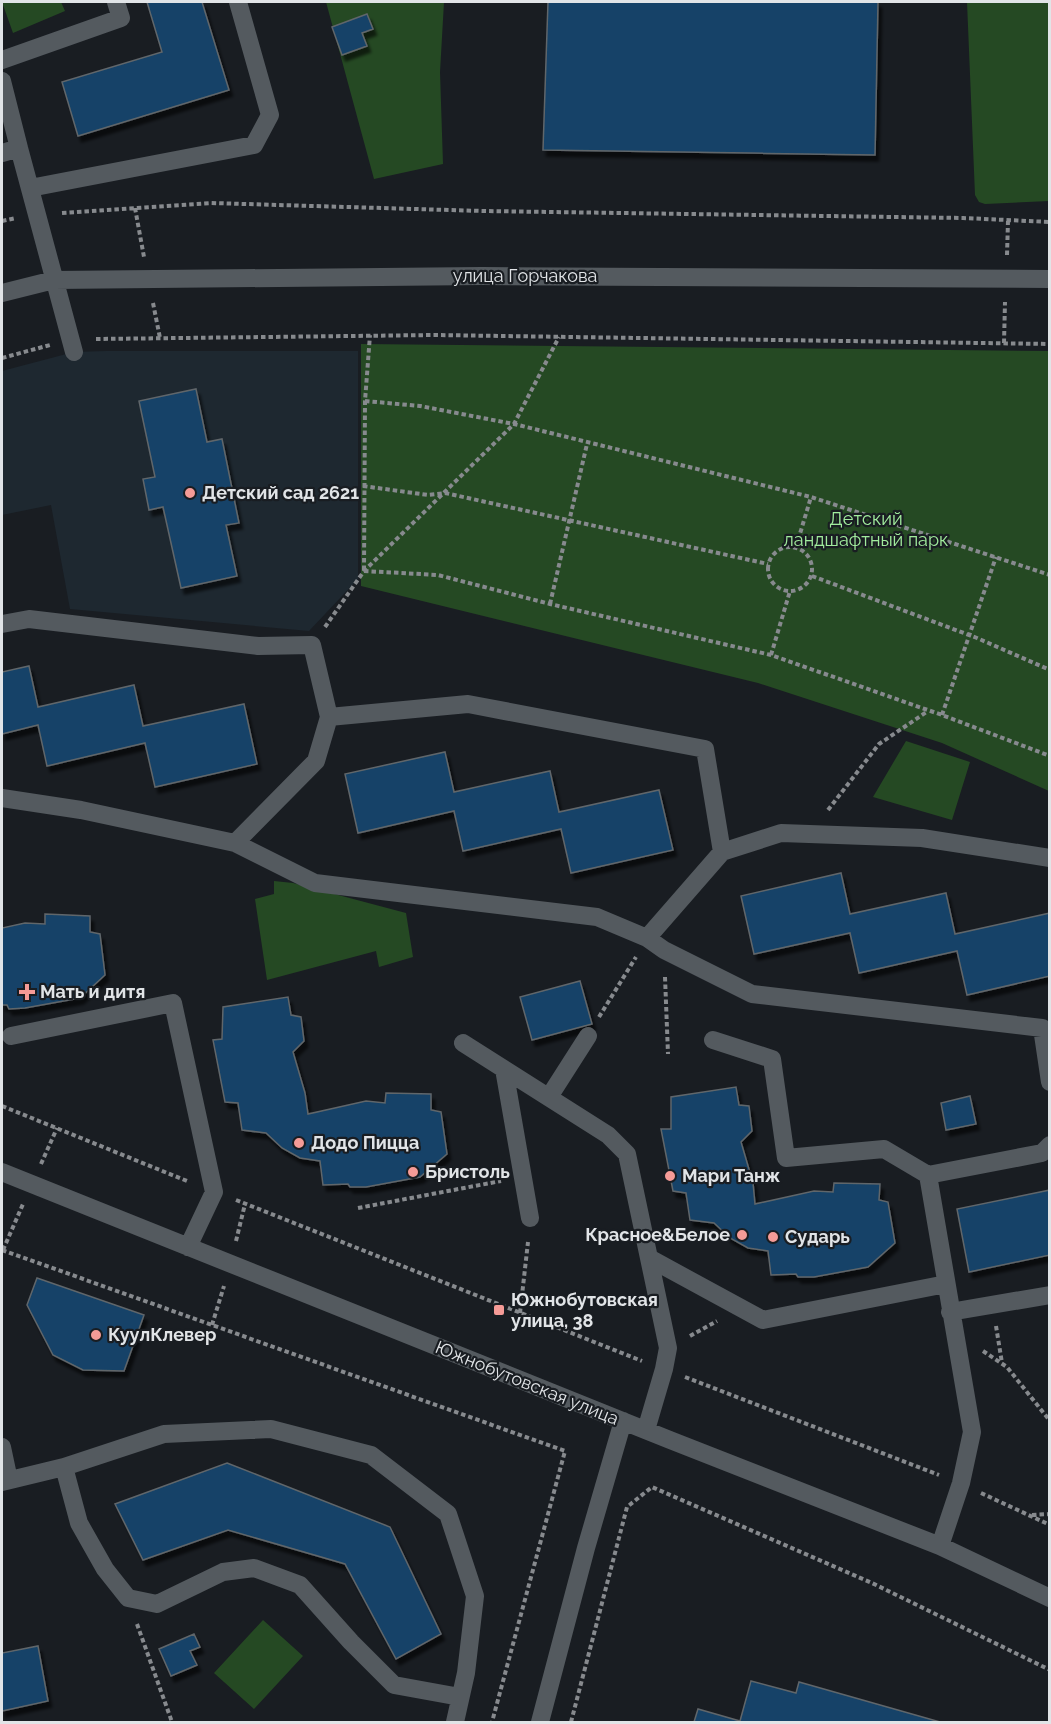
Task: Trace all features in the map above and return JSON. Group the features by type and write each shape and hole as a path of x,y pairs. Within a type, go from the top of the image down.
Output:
{"street":[{"path":"2,60 121,18 116,2"},
{"path":"30,188 254,145 270,115 238,2"},
{"path":"2,81 10,151 30,188 72,346"},
{"name":"улица Горчакова","path":"2,293 54,280 482,276 1050,279"},
{"path":"2,624 29,619 258,646 312,645 329,717 316,761 235,843"},
{"path":"329,717 468,704 705,749 722,852"},
{"path":"2,798 81,810 235,843 315,883 597,917 647,939 664,950 752,994 1046,1027 1050,1082"},
{"path":"647,939 722,852 780,832 922,838 1050,858"},
{"path":"11,1036 174,1003 214,1192 188,1247"},
{"path":"549,1097 588,1036"},
{"path":"713,1040 772,1059 786,1158 884,1149 928,1175 1042,1153 1050,1145"},
{"path":"463,1043 608,1135 627,1154 668,1348 646,1430"},
{"path":"504,1069 530,1218"},
{"name":"Южнобутовская улица","path":"2,1172 940,1546 1050,1598"},
{"path":"928,1175 972,1432 961,1483 940,1546"},
{"path":"649,1258 763,1320 946,1284"},
{"path":"950,1312 1050,1295"},
{"path":"540,1722 586,1548 623,1421"},
{"path":"2,1447 5,1481 64,1467 164,1434 271,1429 371,1455 448,1515 475,1596 466,1672 455,1722"},
{"path":"64,1467 79,1523 105,1569 128,1598 157,1604 223,1572 254,1568 300,1585 351,1642 394,1685 460,1697"}],"path":[{"path":"2,221 37,214 211,203 483,211 963,218 1050,222"},
{"path":"364,571 365,401 370,335"},
{"path":"2,358 72,346 370,335 1050,344"},
{"path":"312,645 364,571 514,424 559,337"},
{"path":"365,401 420,406 514,424 587,444 811,497 1050,575"},
{"path":"550,604 587,444"},
{"path":"363,486 428,495 445,493 768,564"},
{"path":"796,547 811,497"},
{"path":"788,546 796,547 810,558 813,567 812,576 803,587 790,591 775,586 768,572 768,564 779,549 788,546"},
{"path":"942,715 996,557"},
{"path":"364,571 438,575 550,604 771,655 1050,756"},
{"path":"812,576 969,635 1050,670"},
{"path":"771,655 790,591"},
{"path":"810,834 879,744 928,710"},
{"path":"588,1036 647,939"},
{"path":"664,950 668,1054"},
{"path":"2,1106 596,1344 961,1483 1050,1525"},
{"path":"358,1208 523,1176"},
{"path":"212,1325 245,1204"},
{"path":"520,1313 530,1218"},
{"path":"2,1250 565,1451 492,1722"},
{"path":"993,1304 1002,1364"},
{"path":"668,1348 741,1308"},
{"path":"954,1331 1002,1364 1050,1421"},
{"path":"571,1722 627,1507 652,1487 872,1583 1050,1670"},
{"path":"1029,1515 1050,1515"},
{"path":"128,1598 172,1722"}],"shaded area":[{"path":"358,351 358,579 309,631 70,609 51,505 2,515 2,371 74,352"}],"green space":[{"path":"2,2 61,2 65,11 13,33"},
{"path":"326,2 444,2 440,72 443,164 374,179"},
{"path":"967,2 1049,2 1049,201 985,204 979,202 975,195"},
{"name":"Детский ландшафтный парк","path":"361,344 1049,351 1049,791 942,743 758,683 361,586"},
{"path":"906,741 970,762 952,820 873,797"},
{"path":"274,881 293,883 406,913 413,957 379,967 376,951 267,980 255,899 274,894"},
{"path":"263,1620 303,1656 254,1709 214,1673"}],"building":[{"path":"147,2 202,2 229,90 78,136 62,82 162,52"},
{"path":"548,2 878,2 875,155 543,150"},
{"path":"367,14 373,29 362,33 367,46 342,55 332,27"},
{"name":"Детский сад 2621","path":"196,389 207,442 222,439 239,523 226,525 237,576 181,588 163,507 149,510 143,479 155,477 139,401"},
{"path":"29,666 38,707 134,685 143,726 244,704 257,764 155,787 145,743 47,766 38,725 2,734 2,672"},
{"path":"445,752 454,792 550,771 559,812 659,790 673,850 571,873 561,829 463,851 454,811 358,833 345,774"},
{"path":"841,873 850,914 946,893 955,934 1050,913 1050,976 967,995 957,951 859,973 850,933 754,954 741,896"},
{"path":"45,914 90,916 90,932 100,934 105,975 80,998 9,1009 7,1005 2,1005 2,928 25,923 45,924"},
{"path":"580,981 592,1024 532,1040 520,997"},
{"path":"288,997 291,1015 301,1017 304,1041 293,1052 305,1093 308,1114 366,1101 385,1103 386,1093 431,1094 431,1110 441,1112 447,1154 420,1177 366,1187 350,1187 348,1184 323,1185 320,1161 300,1158 282,1148 266,1133 242,1130 238,1103 225,1102 213,1040 222,1039 223,1007"},
{"path":"736,1087 739,1105 749,1106 752,1131 741,1142 753,1183 755,1204 814,1191 833,1192 834,1183 880,1184 879,1200 888,1202 895,1243 868,1267 814,1277 798,1277 796,1274 771,1275 768,1251 748,1248 730,1238 714,1223 690,1220 686,1193 673,1191 661,1129 671,1129 671,1097"},
{"path":"970,1096 976,1124 946,1130 941,1103"},
{"path":"1050,1190 1050,1255 969,1272 957,1209"},
{"path":"37,1278 144,1315 124,1371 83,1370 53,1355 27,1305"},
{"path":"227,1463 390,1527 441,1634 396,1659 345,1564 228,1530 143,1560 115,1504"},
{"path":"194,1634 200,1647 190,1651 197,1665 171,1676 159,1649"},
{"path":"38,1646 48,1701 2,1711 2,1653"},
{"path":"751,1681 796,1693 799,1682 940,1722 694,1722 698,1709 740,1721"}],"place":[{"name":"Детский сад 2621","path":"190,493"},
{"name":"Мать и дитя","path":"27,992"},
{"name":"Додо Пицца","path":"299,1143"},
{"name":"Бристоль","path":"413,1172"},
{"name":"Мари Танж","path":"670,1176"},
{"name":"Красное&Белое","path":"742,1235"},
{"name":"Сударь","path":"773,1237"},
{"name":"Южнобутовская улица, 38","path":"499,1310"},
{"name":"КуулКлевер","path":"96,1335"}]}
